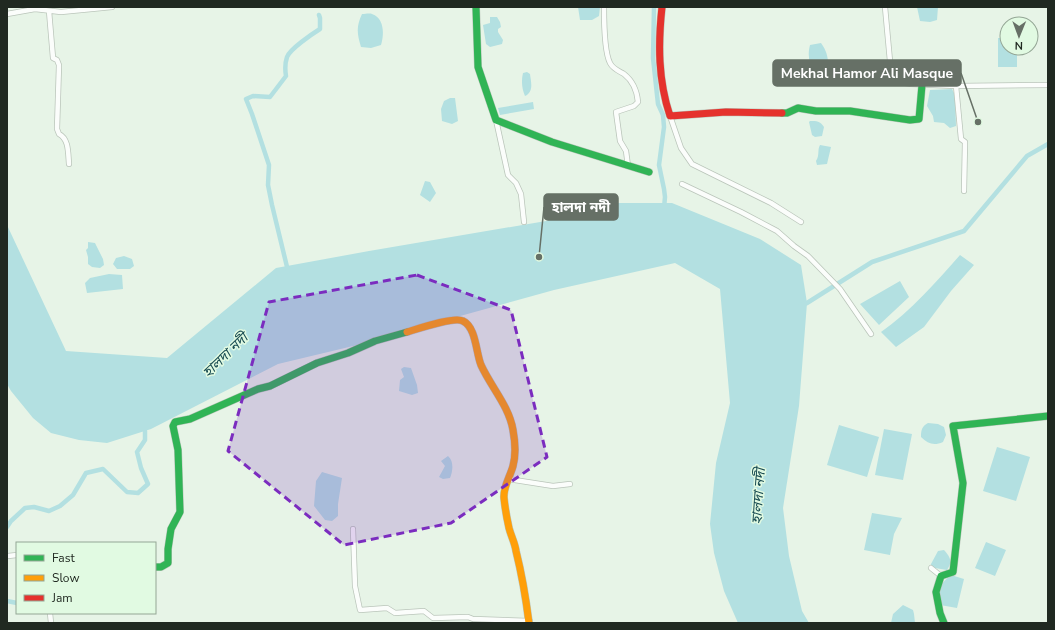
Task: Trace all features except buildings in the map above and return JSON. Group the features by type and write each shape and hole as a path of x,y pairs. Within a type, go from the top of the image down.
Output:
{"street":[{"path":"7,14 33,8 61,12 112,7"},
{"path":"476,7 478,67 496,120 508,175 516,183 521,194 524,222"},
{"path":"604,7 607,54 610,65 616,70 625,74 637,92 638,102 634,106 616,112 620,141 626,151 628,166"},
{"path":"662,7 659,58 665,101 682,148 692,164 771,203 801,222"},
{"path":"885,7 891,72 894,78 900,82 922,85 956,86 1048,85"},
{"path":"49,11 53,58 57,60 59,65 57,129 59,134 63,136 67,142 70,164"},
{"path":"670,116 726,112 787,113 798,108 816,111 850,111 910,120 919,119 922,85"},
{"path":"956,86 961,139 965,142 964,191"},
{"path":"496,120 527,133 649,172"},
{"path":"682,184 777,231 808,256 840,289 871,334"},
{"path":"156,567 161,567 168,563 168,549 171,529 180,512 178,450 173,426 175,422 190,419 258,389 270,386 317,363 348,353 375,341 442,322 464,321 470,329 476,343 481,364 502,401 513,428 515,441 513,466 504,496 509,529 516,549 524,587 529,622 473,619 468,617 434,618 424,611 395,614 387,608 360,610 355,586 353,529"},
{"path":"944,623 940,613 936,592 942,576 953,572 963,483 953,426 1048,416"},
{"path":"508,479 553,486 570,484"},
{"path":"931,568 942,576"}],"highlighted area":[{"path":"417,275 511,310 547,457 451,523 344,545 228,451 269,302"}],"water":[{"path":"578,7 600,7 599,16 592,20 580,20"},
{"path":"917,7 938,7 937,20 930,22 920,21"},
{"path":"362,14 371,14 379,19 383,32 381,45 371,48 361,47 358,30"},
{"path":"490,17 497,17 500,22 501,27 498,29 498,32 503,40 502,44 490,47 486,44 483,25 490,23"},
{"path":"999,38 999,56 1017,56 1017,67 998,67"},
{"path":"821,43 826,51 828,59 827,76 813,75 809,60 810,45"},
{"path":"527,72 530,74 531,89 525,96 522,79 523,73"},
{"path":"952,89 955,95 956,126 950,128 944,123 934,122 933,116 927,106 930,90"},
{"path":"450,98 455,98 458,121 452,124 442,121 441,109 444,101"},
{"path":"533,102 534,109 500,115 498,108"},
{"path":"810,121 815,121 823,125 822,136 815,137 812,135"},
{"path":"820,145 831,147 827,164 817,165 816,161"},
{"path":"425,181 430,182 436,193 430,202 420,195"},
{"path":"609,203 672,203 760,239 801,265 807,303 799,406 783,508 789,556 802,611 809,623 738,623 724,591 714,553 710,524 716,463 730,403 720,289 675,263 554,290 374,341 278,364 151,429 107,443 79,440 51,433 33,418 7,384 7,225 66,351 167,358 276,268 546,221"},
{"path":"88,242 95,243 103,259 104,265 100,268 92,267 88,264 86,250 88,248"},
{"path":"960,255 974,265 951,291 924,327 896,347 881,332 913,306"},
{"path":"124,256 132,259 134,266 130,269 117,269 113,264 116,258"},
{"path":"109,274 122,275 123,289 87,293 85,283 90,278"},
{"path":"900,281 909,297 879,325 860,304"},
{"path":"404,367 411,368 418,393 412,395 399,391 400,380 404,377 401,369"},
{"path":"928,423 938,424 944,427 946,435 943,442 931,444 921,437 922,428"},
{"path":"839,425 879,437 867,477 827,465"},
{"path":"884,429 912,434 903,480 875,475"},
{"path":"997,447 1030,457 1016,501 983,491"},
{"path":"448,456 452,463 452,472 450,478 443,479 439,477 445,466 441,461"},
{"path":"322,472 342,478 338,504 338,516 332,521 325,520 314,506 316,481"},
{"path":"872,513 902,518 894,534 890,555 864,550"},
{"path":"986,542 1006,550 995,576 975,568"},
{"path":"944,550 950,559 950,564 947,570 931,566 938,551"},
{"path":"951,575 964,579 957,608 940,605 939,591 941,585"},
{"path":"903,605 913,610 915,623 891,623 893,614"}],"waterway":[{"path":"654,7 653,58 658,104 663,115 664,127 659,165 665,197 664,208"},
{"path":"288,271 268,185 269,165 246,99 253,96 270,97 286,76 285,69 289,54 292,50 320,29 319,15"},
{"path":"801,305 807,303 872,262 964,231 1027,156 1048,144"},
{"path":"7,527 11,521 25,508 34,507 49,511 60,506 73,495 86,473 103,469 127,492 138,493 148,484 141,468 137,452 145,440 145,431"},
{"path":"7,601 16,603"}],"traffic: fast":[{"path":"476,7 478,67 496,120 552,142 649,172"},
{"path":"782,113 787,113 798,108 816,111 850,111 910,120 919,119 922,85"},
{"path":"156,567 161,567 168,563 168,549 171,529 180,512 178,450 173,426 175,422 190,419 258,389 270,386 317,363 348,353 375,341 407,332"},
{"path":"944,623 940,613 936,592 941,576 953,572 963,483 953,426 1048,416"}],"traffic: slow":[{"path":"407,332 452,320 463,321 467,324 473,334 481,365 508,413 513,430 515,453 504,498 509,528 515,545 522,578 529,623"}],"traffic: jam":[{"path":"662,7 660,62 663,89 670,116 726,112 782,113"}],"place":[{"name":"Mekhal Hamor Ali Masque","path":"978,122"},
{"name":"হালদা নদী","path":"539,257"}]}
